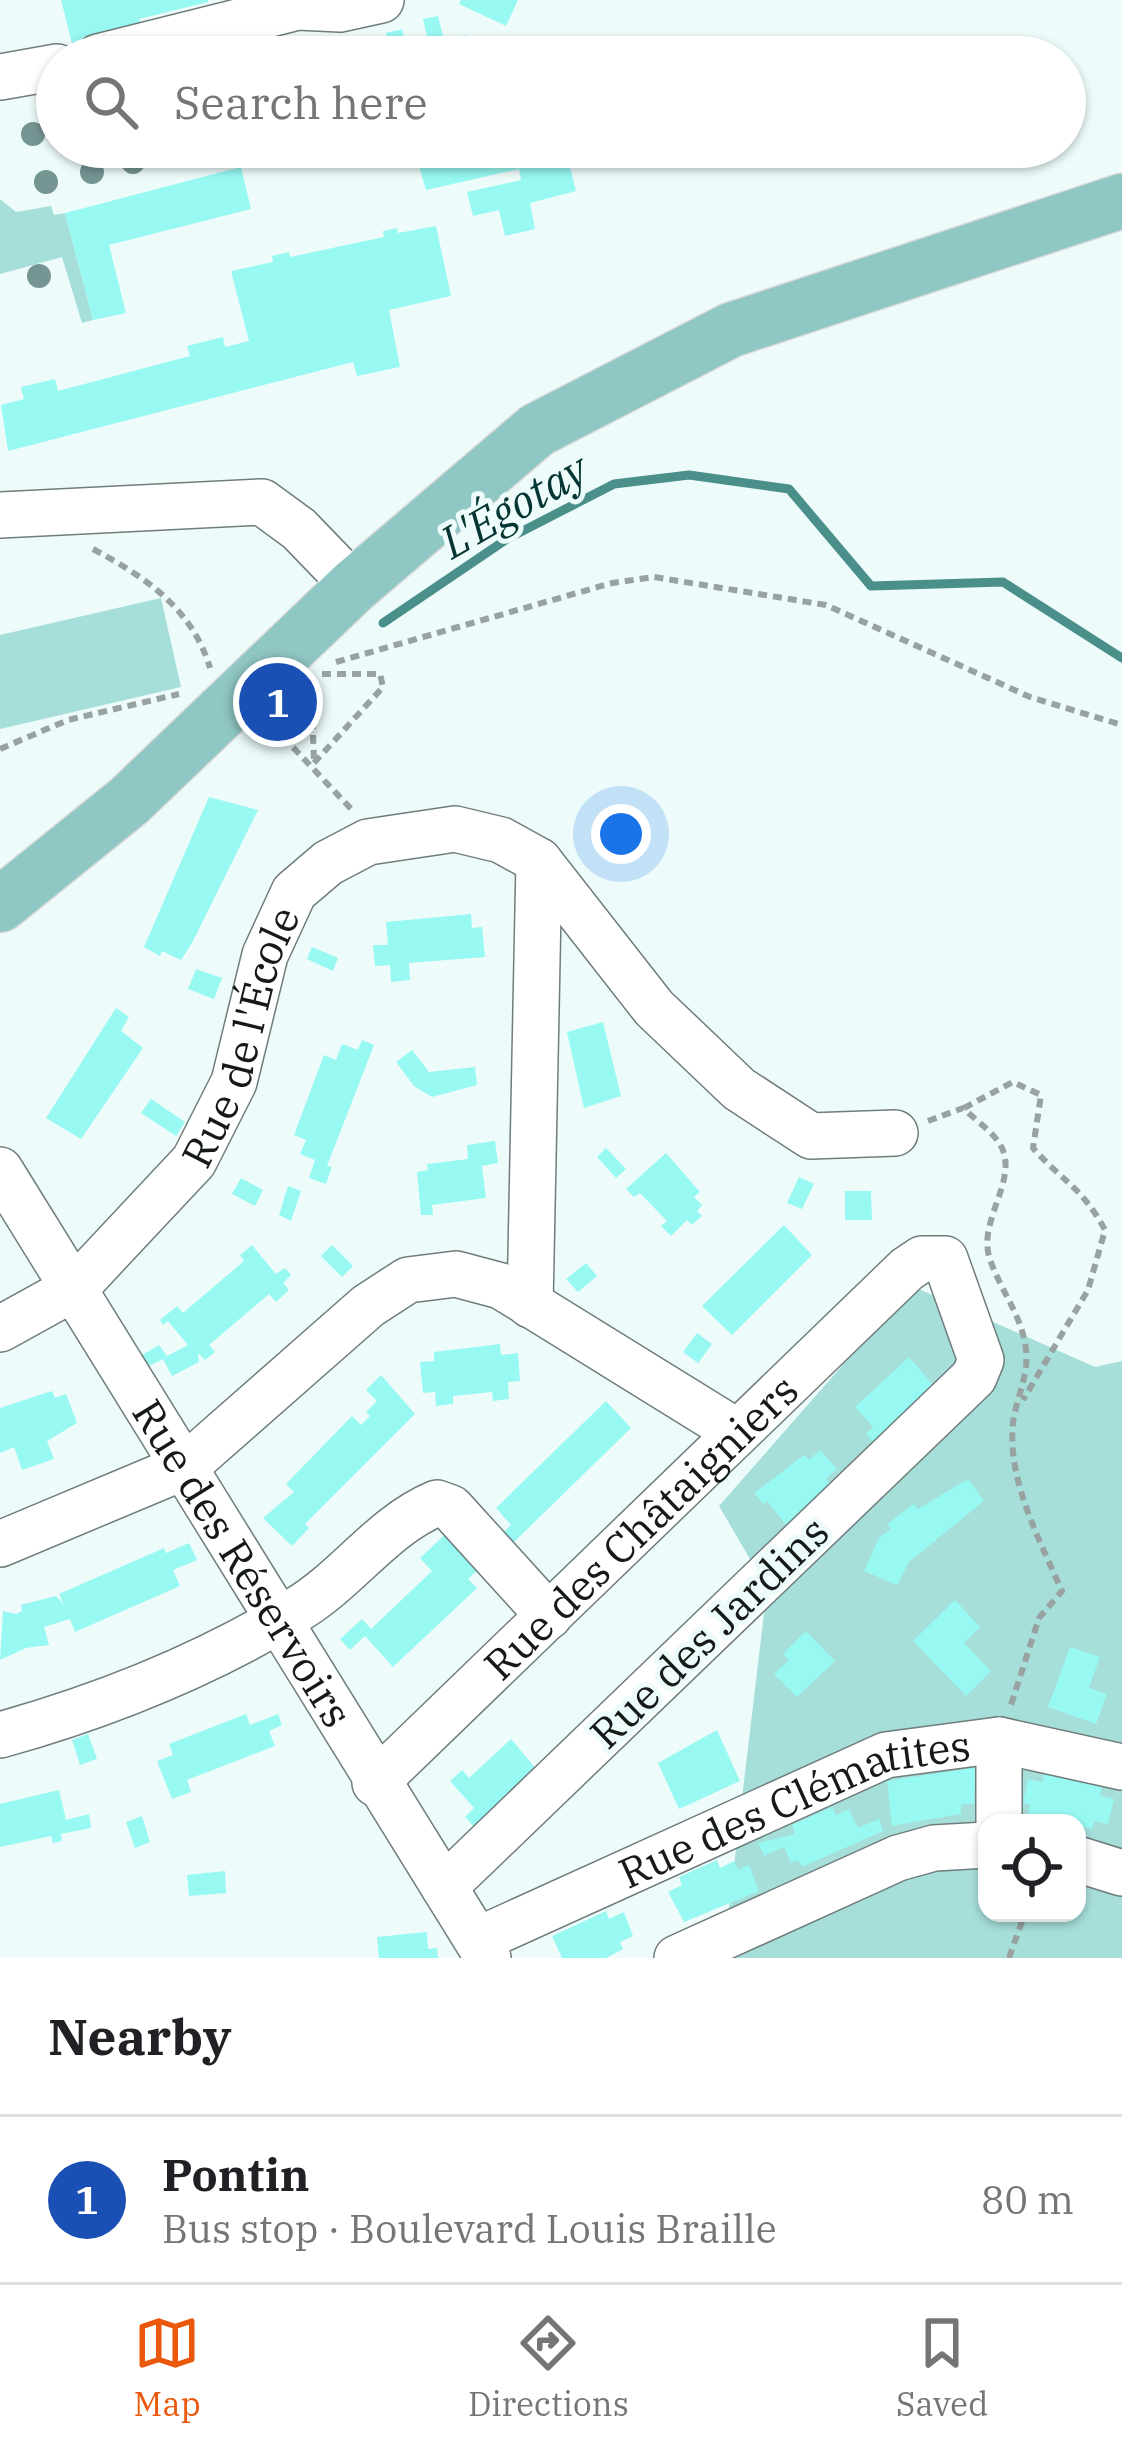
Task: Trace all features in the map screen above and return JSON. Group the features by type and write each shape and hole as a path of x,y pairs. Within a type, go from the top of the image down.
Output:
{"main road":[{"path":"0,905 129,801 354,586 537,430 731,330 1122,201"}],"street":[{"path":"178,36 300,4 340,9 381,0"},
{"path":"0,77 36,71"},
{"path":"10,517 262,502 299,529 354,586"},
{"name":"Rue de l'École","path":"0,1329 76,1287 194,1161 234,1082 265,956 294,892 328,863 368,842 455,829 501,840 539,861 655,1008 739,1089 811,1136 895,1132"},
{"path":"530,1305 539,861"},
{"name":"Rue des Réservoirs","path":"0,1170 483,1949"},
{"name":"Rue des Jardins","path":"444,1886 974,1377 981,1360 955,1276 945,1259 922,1259 907,1269"},
{"name":"Rue des Châtaigniers","path":"376,1783 907,1269"},
{"path":"0,1544 186,1466 368,1306 407,1280 456,1274 501,1286 737,1432"},
{"path":"0,1735 136,1691 301,1608 408,1515 437,1503 451,1508 549,1616"},
{"path":"999,1740 1000,1814"},
{"name":"Rue des Clématites","path":"483,1949 886,1755 999,1740 1122,1767"},
{"path":"677,1958 898,1858 934,1848 978,1846"},
{"path":"1086,1862 1122,1873"}],"path":[{"path":"10,517 44,535 70,535 154,582 204,647 216,685"},
{"path":"314,763 383,687 380,674 314,671 613,583 654,577 826,605 1030,697 1122,725"},
{"path":"0,749 68,720 194,690"},
{"path":"302,690 312,705 314,763"},
{"path":"312,705 272,724 314,763 359,819 368,842"},
{"path":"963,1108 1013,1082 1041,1095 1033,1148 1056,1173 1084,1190 1105,1230 1088,1290 1018,1408"},
{"path":"999,1740 1039,1618 1062,1591"},
{"path":"1009,1958 1022,1922"}],"shaded area":[{"path":"0,199 16,212 51,206 54,215 65,213 93,320 82,323 62,257 0,274"},
{"path":"161,598 181,687 0,729 0,635"},
{"path":"912,1286 1095,1367 1122,1361 1122,1958 723,1958 767,1588 719,1506"}],"building":[{"path":"61,0 208,0 139,19 143,34 70,36"},
{"path":"461,0 518,0 506,26 459,4"},
{"path":"438,16 443,36 427,36 423,19"},
{"path":"237,168 241,168 251,209 109,245 126,313 93,320 65,213"},
{"path":"420,168 570,168 576,191 530,203 535,229 505,236 499,210 473,216 467,192 521,180 519,169 426,190"},
{"path":"436,226 451,296 389,310 400,367 357,376 353,362 8,451 1,405 24,399 21,387 55,379 58,391 190,356 187,346 223,337 225,347 249,341 231,271 273,262 272,256 289,252 290,257 384,237 383,231"},
{"path":"209,797 258,810 181,960 162,951 160,956 144,947"},
{"path":"471,914 472,928 482,927 485,957 409,963 410,980 391,982 390,965 375,966 373,945 388,945 386,922"},
{"path":"312,947 338,958 333,971 307,959"},
{"path":"196,969 222,978 214,999 188,989"},
{"path":"116,1008 129,1017 121,1031 143,1048 81,1139 46,1118"},
{"path":"603,1022 621,1096 584,1108 567,1032"},
{"path":"362,1040 374,1045 327,1166 332,1167 326,1184 309,1178 315,1160 300,1154 306,1140 294,1135 324,1055 336,1060 342,1044 358,1050"},
{"path":"412,1050 429,1072 475,1067 477,1085 432,1097 414,1086 396,1062"},
{"path":"151,1099 185,1122 176,1136 141,1113"},
{"path":"495,1141 498,1163 482,1166 486,1198 432,1205 433,1215 421,1215 417,1172 428,1170 427,1164 468,1159 467,1145"},
{"path":"606,1148 626,1169 616,1178 597,1157"},
{"path":"666,1153 700,1192 694,1197 702,1205 697,1211 702,1216 692,1225 687,1220 671,1236 661,1226 667,1221 640,1193 634,1197 626,1189"},
{"path":"799,1177 814,1184 802,1209 787,1203"},
{"path":"241,1178 263,1190 255,1206 232,1194"},
{"path":"288,1186 301,1191 291,1221 279,1215"},
{"path":"845,1191 871,1191 872,1220 845,1220"},
{"path":"784,1225 812,1255 732,1335 702,1306"},
{"path":"252,1245 276,1274 285,1268 291,1275 283,1283 289,1290 276,1302 269,1294 209,1345 215,1352 205,1360 198,1353 199,1362 172,1376 163,1359 149,1366 142,1355 159,1345 167,1356 188,1345 168,1321 163,1325 160,1320 177,1306 183,1313 244,1261 240,1255"},
{"path":"332,1245 353,1266 342,1277 321,1256"},
{"path":"586,1263 597,1276 578,1292 566,1279"},
{"path":"697,1333 712,1344 698,1363 683,1352"},
{"path":"500,1344 501,1355 518,1353 520,1381 508,1382 509,1399 493,1401 492,1392 453,1396 453,1404 436,1406 435,1392 423,1393 420,1362 434,1361 434,1352"},
{"path":"909,1357 937,1389 876,1445 866,1434 873,1427 855,1407"},
{"path":"381,1375 415,1414 305,1524 309,1528 292,1546 263,1518 294,1492 286,1484 352,1416 361,1425 370,1416 366,1412 377,1401 366,1390"},
{"path":"52,1391 55,1398 66,1394 77,1423 47,1441 54,1459 22,1470 14,1447 0,1453 0,1408"},
{"path":"606,1401 631,1428 512,1544 502,1534 511,1525 496,1508"},
{"path":"820,1450 837,1469 826,1479 832,1485 795,1536 767,1501 764,1504 754,1493 804,1455 809,1460"},
{"path":"968,1479 984,1501 909,1562 897,1585 864,1571 879,1538 891,1529 887,1524 914,1504 918,1509"},
{"path":"453,1527 484,1564 468,1579 477,1588 393,1667 365,1636 350,1650 340,1639 362,1619 371,1629 432,1571 420,1558"},
{"path":"189,1543 197,1560 173,1570 180,1586 75,1632 70,1619 44,1627 49,1645 26,1648 0,1660 3,1611 16,1614 22,1611 21,1605 56,1596 64,1605 59,1594 164,1548 166,1553"},
{"path":"955,1600 980,1627 964,1643 991,1671 966,1696 913,1641"},
{"path":"806,1631 835,1661 797,1697 774,1674 789,1660 783,1654"},
{"path":"1070,1647 1100,1657 1089,1688 1107,1694 1096,1724 1048,1707"},
{"path":"246,1714 250,1725 278,1714 282,1725 269,1731 275,1746 187,1780 191,1792 172,1799 157,1761 173,1755 169,1744"},
{"path":"717,1730 740,1781 679,1809 658,1763"},
{"path":"88,1734 97,1759 80,1765 72,1740"},
{"path":"511,1739 537,1770 475,1828 465,1817 474,1808 450,1781 462,1770 469,1778"},
{"path":"986,1766 988,1789 974,1791 975,1803 961,1805 961,1814 892,1826 887,1781"},
{"path":"1044,1773 1102,1787 1100,1796 1114,1799 1108,1824 1094,1821 1092,1829 1086,1828 1086,1814 1028,1814 1030,1805 1023,1803 1028,1779 1043,1782"},
{"path":"59,1790 66,1820 89,1814 91,1828 61,1834 62,1841 53,1843 51,1836 0,1847 0,1804"},
{"path":"832,1807 836,1815 849,1809 858,1828 879,1819 883,1831 802,1867 798,1860 791,1863 784,1847 764,1856 758,1843 795,1834 792,1825"},
{"path":"142,1816 150,1842 135,1848 126,1822"},
{"path":"717,1860 720,1868 734,1861 738,1870 749,1865 759,1891 684,1922 668,1892 682,1885 679,1877"},
{"path":"225,1871 226,1893 189,1896 187,1875"},
{"path":"606,1911 609,1919 624,1912 633,1936 620,1942 623,1949 606,1958 562,1958 552,1936"},
{"path":"427,1932 428,1949 437,1948 438,1958 379,1958 377,1937"}],"waterway":[{"name":"L'Égotay","path":"383,623 507,539 614,484 689,475 789,489 871,586 1003,582 1122,658"}],"place":[{"name":"Pontin","path":"278,702"}]}
